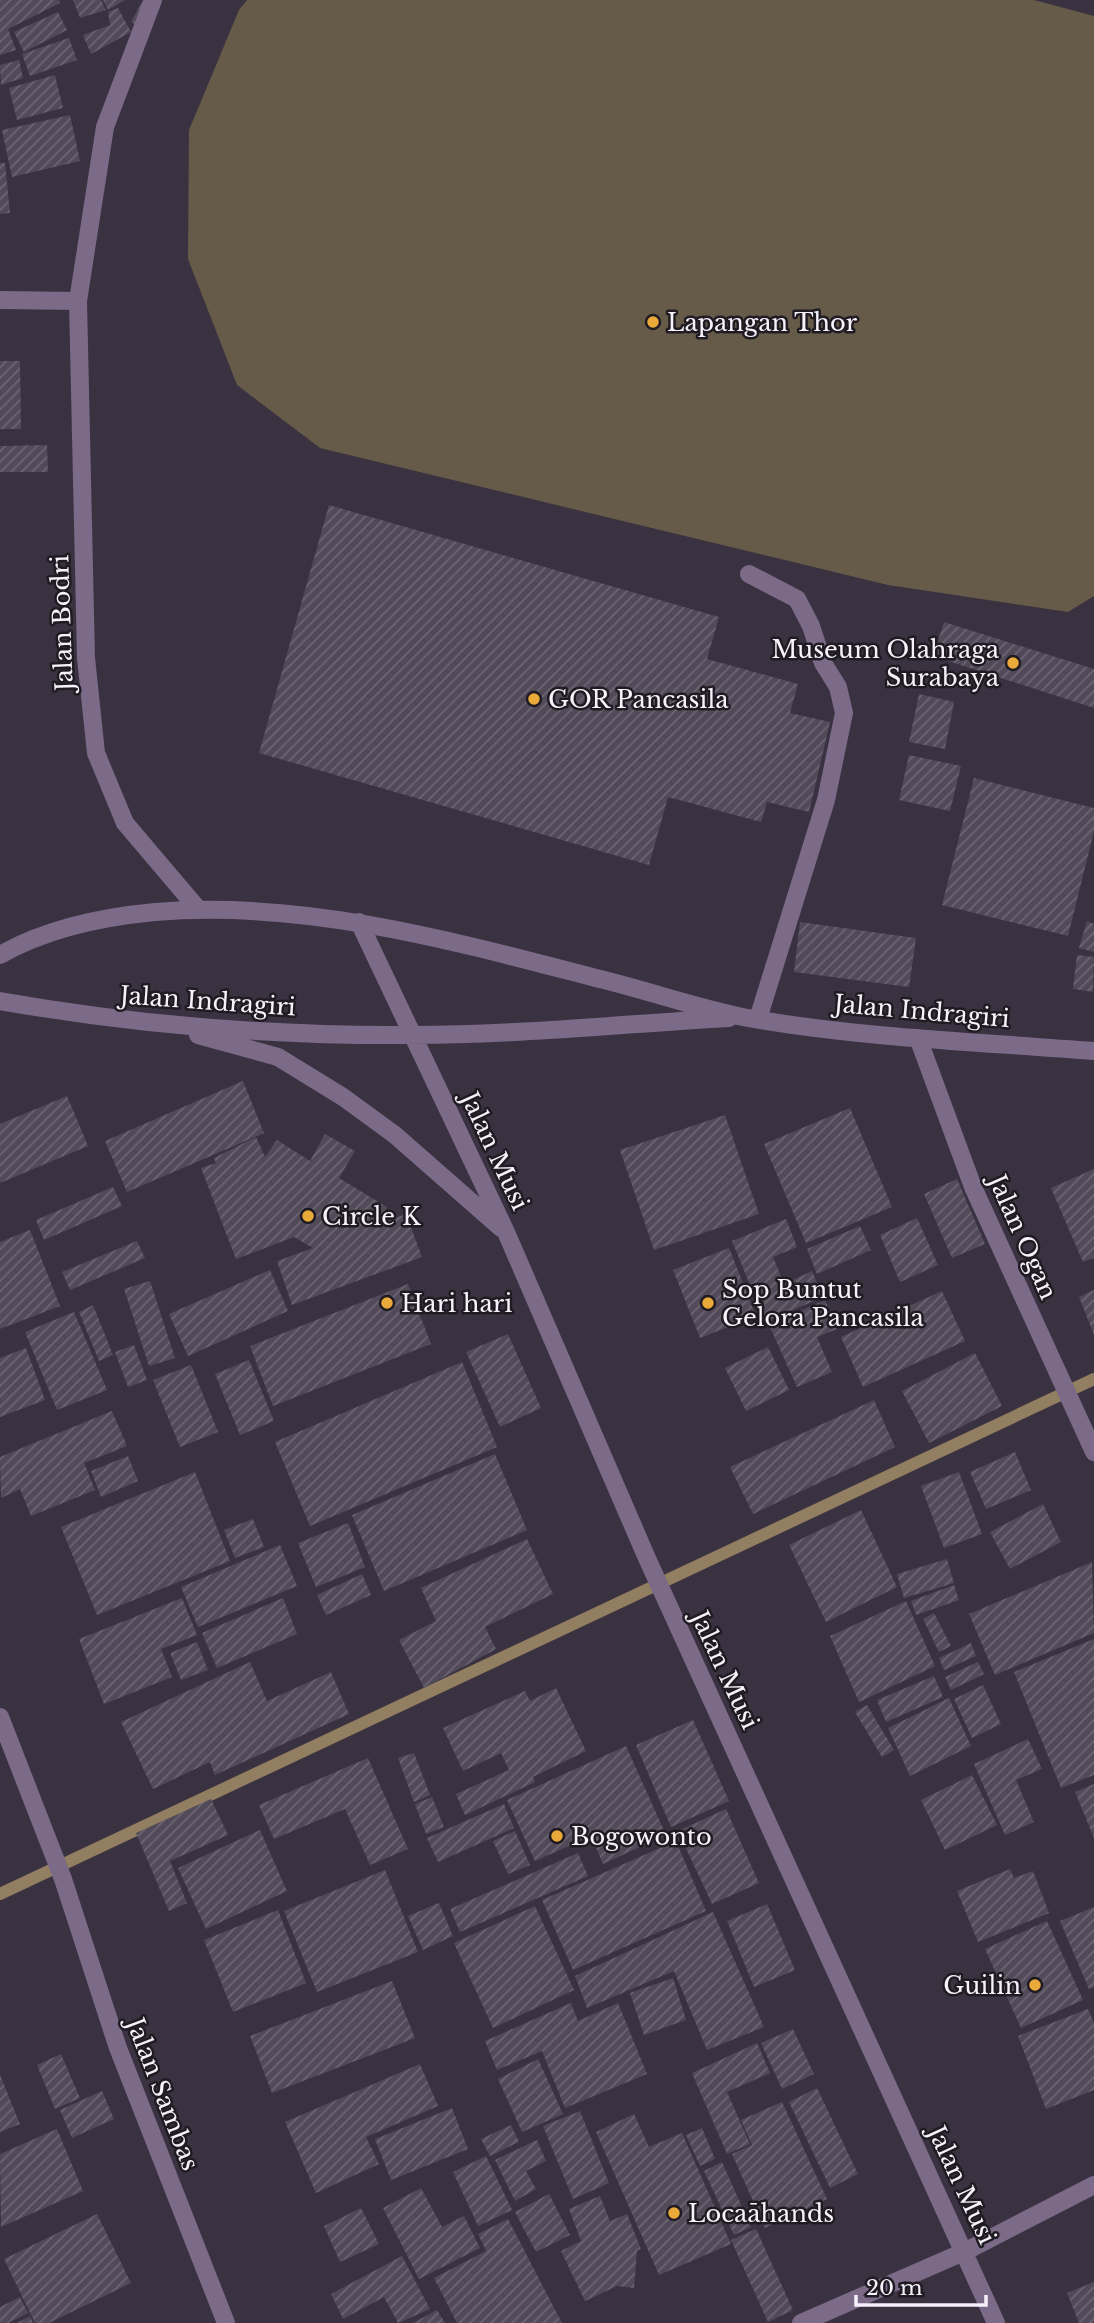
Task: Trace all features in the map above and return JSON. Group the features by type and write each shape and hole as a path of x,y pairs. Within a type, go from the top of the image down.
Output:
{"street":[{"name":"Jalan Bodri","path":"153,0 105,127 78,301 86,658 96,753 125,823 198,909"},
{"path":"0,300 78,301"},
{"path":"749,574 797,599 811,626 823,663 838,687 844,713 826,800 752,1018"},
{"name":"Jalan Indragiri","path":"0,955 21,942 106,916 198,909 278,912 359,922 521,959 752,1018 918,1038 1094,1051"},
{"path":"359,922 414,1035"},
{"name":"Jalan Indragiri","path":"0,1001 161,1025 291,1033 414,1035 752,1018"},
{"path":"161,1025 278,1057 343,1097 395,1135 506,1232"},
{"name":"Jalan Musi","path":"414,1035 506,1232 646,1556 996,2323"},
{"name":"Jalan Ogan","path":"918,1038 973,1186 1094,1452"},
{"name":"Jalan Sambas","path":"0,1717 63,1879 118,2048 226,2323"},
{"path":"801,2323 965,2251 1094,2185"}],"shaded area":[{"name":"Lapangan Thor","path":"247,0 1034,0 1094,16 1094,596 1068,612 888,585 320,448 237,385 188,259 189,130 239,10"}],"building":[{"path":"0,0 59,0 60,3 8,29 16,50 0,55"},
{"path":"73,0 101,0 106,10 80,18"},
{"path":"103,0 125,0 108,10"},
{"path":"143,0 151,0 138,26 131,22"},
{"path":"118,8 131,32 91,54 83,35 110,25 108,12"},
{"path":"58,12 67,30 24,52 14,32"},
{"path":"69,38 77,60 30,76 22,54"},
{"path":"19,60 23,78 1,85 0,65"},
{"path":"55,75 63,108 17,120 9,88"},
{"path":"70,115 80,161 12,177 2,130"},
{"path":"0,163 5,163 10,213 0,214"},
{"path":"0,361 20,361 21,429 0,429"},
{"path":"47,445 48,472 0,472 0,446"},
{"name":"GOR Pancasila","path":"329,505 719,617 707,659 798,684 790,713 830,722 809,812 767,802 761,822 668,797 649,865 259,753"},
{"name":"Museum Olahraga Surabaya","path":"944,622 1094,669 1094,708 933,656"},
{"path":"919,694 954,702 945,749 909,742"},
{"path":"909,755 961,766 950,811 899,800"},
{"path":"974,778 1094,808 1094,831 1068,936 942,905"},
{"path":"1087,921 1094,924 1094,952 1079,948"},
{"path":"800,922 916,938 909,987 794,972"},
{"path":"1077,955 1094,957 1093,992 1073,989"},
{"path":"243,1081 264,1133 127,1192 105,1141"},
{"path":"67,1096 88,1146 0,1183 0,1124"},
{"path":"850,1108 892,1207 806,1243 764,1144"},
{"path":"725,1115 759,1214 654,1250 620,1150"},
{"path":"325,1134 355,1151 339,1178 387,1207 376,1225 406,1214 422,1257 292,1305 277,1261 313,1248 294,1237 236,1259 201,1168 216,1163 214,1158 256,1137 265,1157 277,1140 310,1161"},
{"path":"1094,1169 1094,1258 1083,1262 1051,1188"},
{"path":"957,1179 985,1244 952,1258 924,1194"},
{"path":"113,1187 122,1206 44,1240 36,1220"},
{"path":"917,1218 938,1265 900,1282 880,1235"},
{"path":"786,1219 797,1247 773,1257 784,1284 812,1271 823,1297 765,1322 732,1241"},
{"path":"860,1226 871,1250 817,1274 807,1249"},
{"path":"30,1230 60,1306 0,1329 0,1242"},
{"path":"137,1241 145,1258 70,1290 62,1272"},
{"path":"729,1248 756,1316 700,1338 673,1270"},
{"path":"270,1270 288,1311 188,1356 169,1314"},
{"path":"150,1281 175,1358 149,1366 124,1289"},
{"path":"408,1284 431,1344 273,1406 250,1346"},
{"path":"1094,1290 1094,1335 1079,1297"},
{"path":"942,1291 965,1341 863,1387 841,1337"},
{"path":"825,1300 837,1329 817,1337 832,1372 797,1387 769,1325"},
{"path":"93,1305 113,1355 99,1361 79,1312"},
{"path":"74,1312 107,1390 57,1410 25,1332"},
{"path":"508,1334 541,1408 500,1427 466,1352"},
{"path":"134,1345 147,1380 128,1387 115,1352"},
{"path":"768,1347 789,1390 746,1411 725,1368"},
{"path":"26,1348 45,1400 0,1417 0,1358"},
{"path":"975,1353 1002,1406 929,1443 902,1391"},
{"path":"249,1360 274,1421 240,1435 215,1374"},
{"path":"462,1362 497,1447 310,1526 275,1442"},
{"path":"191,1365 218,1432 180,1447 153,1380"},
{"path":"874,1400 895,1447 753,1514 730,1467"},
{"path":"112,1411 127,1446 84,1463 95,1490 31,1516 20,1489 1,1498 0,1457"},
{"path":"1015,1452 1031,1490 986,1509 970,1472"},
{"path":"495,1454 527,1530 384,1591 352,1515"},
{"path":"128,1456 138,1481 101,1497 91,1471"},
{"path":"195,1472 230,1561 97,1615 61,1527"},
{"path":"959,1472 982,1534 944,1548 921,1486"},
{"path":"1043,1504 1061,1542 1010,1569 990,1532"},
{"path":"861,1510 897,1587 826,1622 789,1545"},
{"path":"253,1519 264,1547 235,1558 224,1530"},
{"path":"348,1523 365,1567 316,1587 298,1543"},
{"path":"527,1539 553,1594 485,1627 496,1649 424,1688 399,1640 436,1621 421,1588"},
{"path":"280,1545 297,1586 198,1627 181,1587"},
{"path":"947,1559 954,1583 904,1598 897,1574"},
{"path":"1092,1562 1094,1633 995,1675 969,1614"},
{"path":"362,1574 371,1595 326,1615 317,1595"},
{"path":"954,1585 959,1600 916,1615 911,1601"},
{"path":"182,1598 197,1635 161,1649 172,1677 104,1704 79,1639"},
{"path":"283,1598 297,1634 217,1668 202,1633"},
{"path":"906,1601 935,1666 859,1702 830,1636"},
{"path":"934,1613 951,1646 939,1652 923,1619"},
{"path":"1094,1639 1094,1775 1061,1788 1014,1672"},
{"path":"197,1642 208,1670 181,1680 170,1653"},
{"path":"971,1643 976,1656 944,1670 939,1658"},
{"path":"250,1662 267,1701 331,1672 349,1714 215,1775 210,1762 153,1789 121,1722"},
{"path":"978,1662 984,1674 951,1690 945,1677"},
{"path":"934,1676 943,1697 886,1722 877,1700"},
{"path":"983,1685 1001,1724 972,1738 954,1699"},
{"path":"556,1688 586,1751 533,1777 535,1782 465,1815 456,1794 509,1770 501,1753 463,1771 443,1728 525,1691 530,1701"},
{"path":"949,1698 971,1746 910,1776 888,1728"},
{"path":"867,1705 894,1750 882,1757 855,1712"},
{"path":"693,1720 729,1801 671,1827 636,1745"},
{"path":"1028,1739 1042,1769 1016,1780 1034,1822 1005,1835 974,1764"},
{"path":"626,1746 666,1835 603,1864 591,1836 535,1861 507,1800"},
{"path":"414,1753 430,1795 414,1802 398,1758"},
{"path":"368,1758 408,1849 370,1865 345,1809 274,1839 259,1805"},
{"path":"972,1775 997,1825 945,1850 921,1800"},
{"path":"1094,1784 1094,1838 1075,1792"},
{"path":"432,1797 444,1827 426,1834 415,1804"},
{"path":"211,1799 228,1835 170,1861 187,1903 169,1911 136,1833"},
{"path":"504,1804 514,1828 438,1862 427,1838"},
{"path":"726,1809 759,1883 712,1904 678,1831"},
{"path":"260,1830 287,1891 206,1929 178,1868"},
{"path":"515,1831 530,1865 508,1874 493,1841"},
{"path":"676,1841 706,1911 573,1970 542,1900"},
{"path":"578,1853 588,1876 460,1932 450,1909"},
{"path":"1010,1869 1014,1878 1033,1871 1049,1913 978,1942 957,1891"},
{"path":"385,1870 418,1952 317,1992 284,1911"},
{"path":"439,1903 453,1936 423,1950 408,1916"},
{"path":"767,1904 795,1970 754,1987 727,1921"},
{"path":"535,1906 574,1990 493,2028 454,1943"},
{"path":"1094,1907 1094,1987 1089,1989 1060,1921"},
{"path":"278,1910 306,1983 233,2012 204,1940"},
{"path":"713,1912 764,2027 707,2050 674,1971 587,2008 575,1976"},
{"path":"1047,1921 1083,2000 1021,2028 985,1949"},
{"path":"673,1978 686,2020 644,2035 630,1993"},
{"path":"392,1981 415,2038 272,2093 250,2036"},
{"path":"571,2003 578,2021 618,2003 647,2074 565,2108 542,2051 497,2070 485,2041"},
{"path":"1088,2009 1094,2023 1094,2090 1046,2109 1018,2036"},
{"path":"793,2029 814,2074 782,2089 761,2043"},
{"path":"757,2043 770,2073 727,2092 750,2144 727,2154 692,2073"},
{"path":"61,2054 80,2098 55,2109 37,2065"},
{"path":"538,2059 563,2114 522,2132 498,2079"},
{"path":"420,2064 438,2106 366,2137 379,2164 316,2193 285,2122"},
{"path":"0,2075 20,2124 0,2132"},
{"path":"817,2088 858,2174 830,2188 789,2102"},
{"path":"102,2091 114,2119 72,2138 60,2110"},
{"path":"782,2102 827,2199 765,2228 732,2154 752,2145 741,2120"},
{"path":"452,2108 468,2149 391,2180 375,2139"},
{"path":"580,2111 609,2183 573,2199 543,2126"},
{"path":"634,2114 649,2147 682,2133 731,2244 659,2275 596,2132"},
{"path":"511,2125 519,2142 490,2156 481,2139"},
{"path":"702,2128 715,2159 700,2166 686,2135"},
{"path":"57,2129 83,2191 1,2227 0,2154"},
{"path":"537,2140 546,2161 526,2171 536,2189 515,2201 495,2160"},
{"path":"486,2156 512,2210 478,2226 453,2172"},
{"path":"722,2162 751,2227 734,2235 704,2171"},
{"path":"421,2188 442,2227 464,2216 480,2248 419,2279 383,2208"},
{"path":"549,2194 570,2235 536,2252 515,2212"},
{"path":"600,2196 610,2221 627,2214 641,2249 637,2251 634,2288 617,2286 585,2301 561,2251 581,2241 569,2209"},
{"path":"361,2208 379,2244 340,2262 324,2226"},
{"path":"97,2214 131,2283 49,2323 35,2323 4,2259"},
{"path":"508,2219 562,2323 457,2323 434,2278 486,2251 478,2234"},
{"path":"756,2229 793,2310 768,2322 731,2240"},
{"path":"402,2256 430,2309 398,2323 384,2297 343,2319 331,2294"},
{"path":"1094,2282 1094,2323 1079,2323 1067,2293"},
{"path":"20,2297 28,2313 8,2323 0,2323 0,2307"},
{"path":"437,2310 445,2323 413,2323"},
{"path":"30,2316 33,2323 17,2323"}],"waterway":[{"path":"0,1894 1094,1379"}],"place":[{"name":"Lapangan Thor","path":"653,322"},
{"name":"Museum Olahraga Surabaya","path":"1013,663"},
{"name":"GOR Pancasila","path":"534,699"},
{"name":"Circle K","path":"308,1216"},
{"name":"Hari hari","path":"387,1303"},
{"name":"Sop Buntut Gelora Pancasila","path":"708,1303"},
{"name":"Bogowonto","path":"557,1836"},
{"name":"Guilin","path":"1035,1985"},
{"name":"Locaāhands","path":"674,2213"}]}
